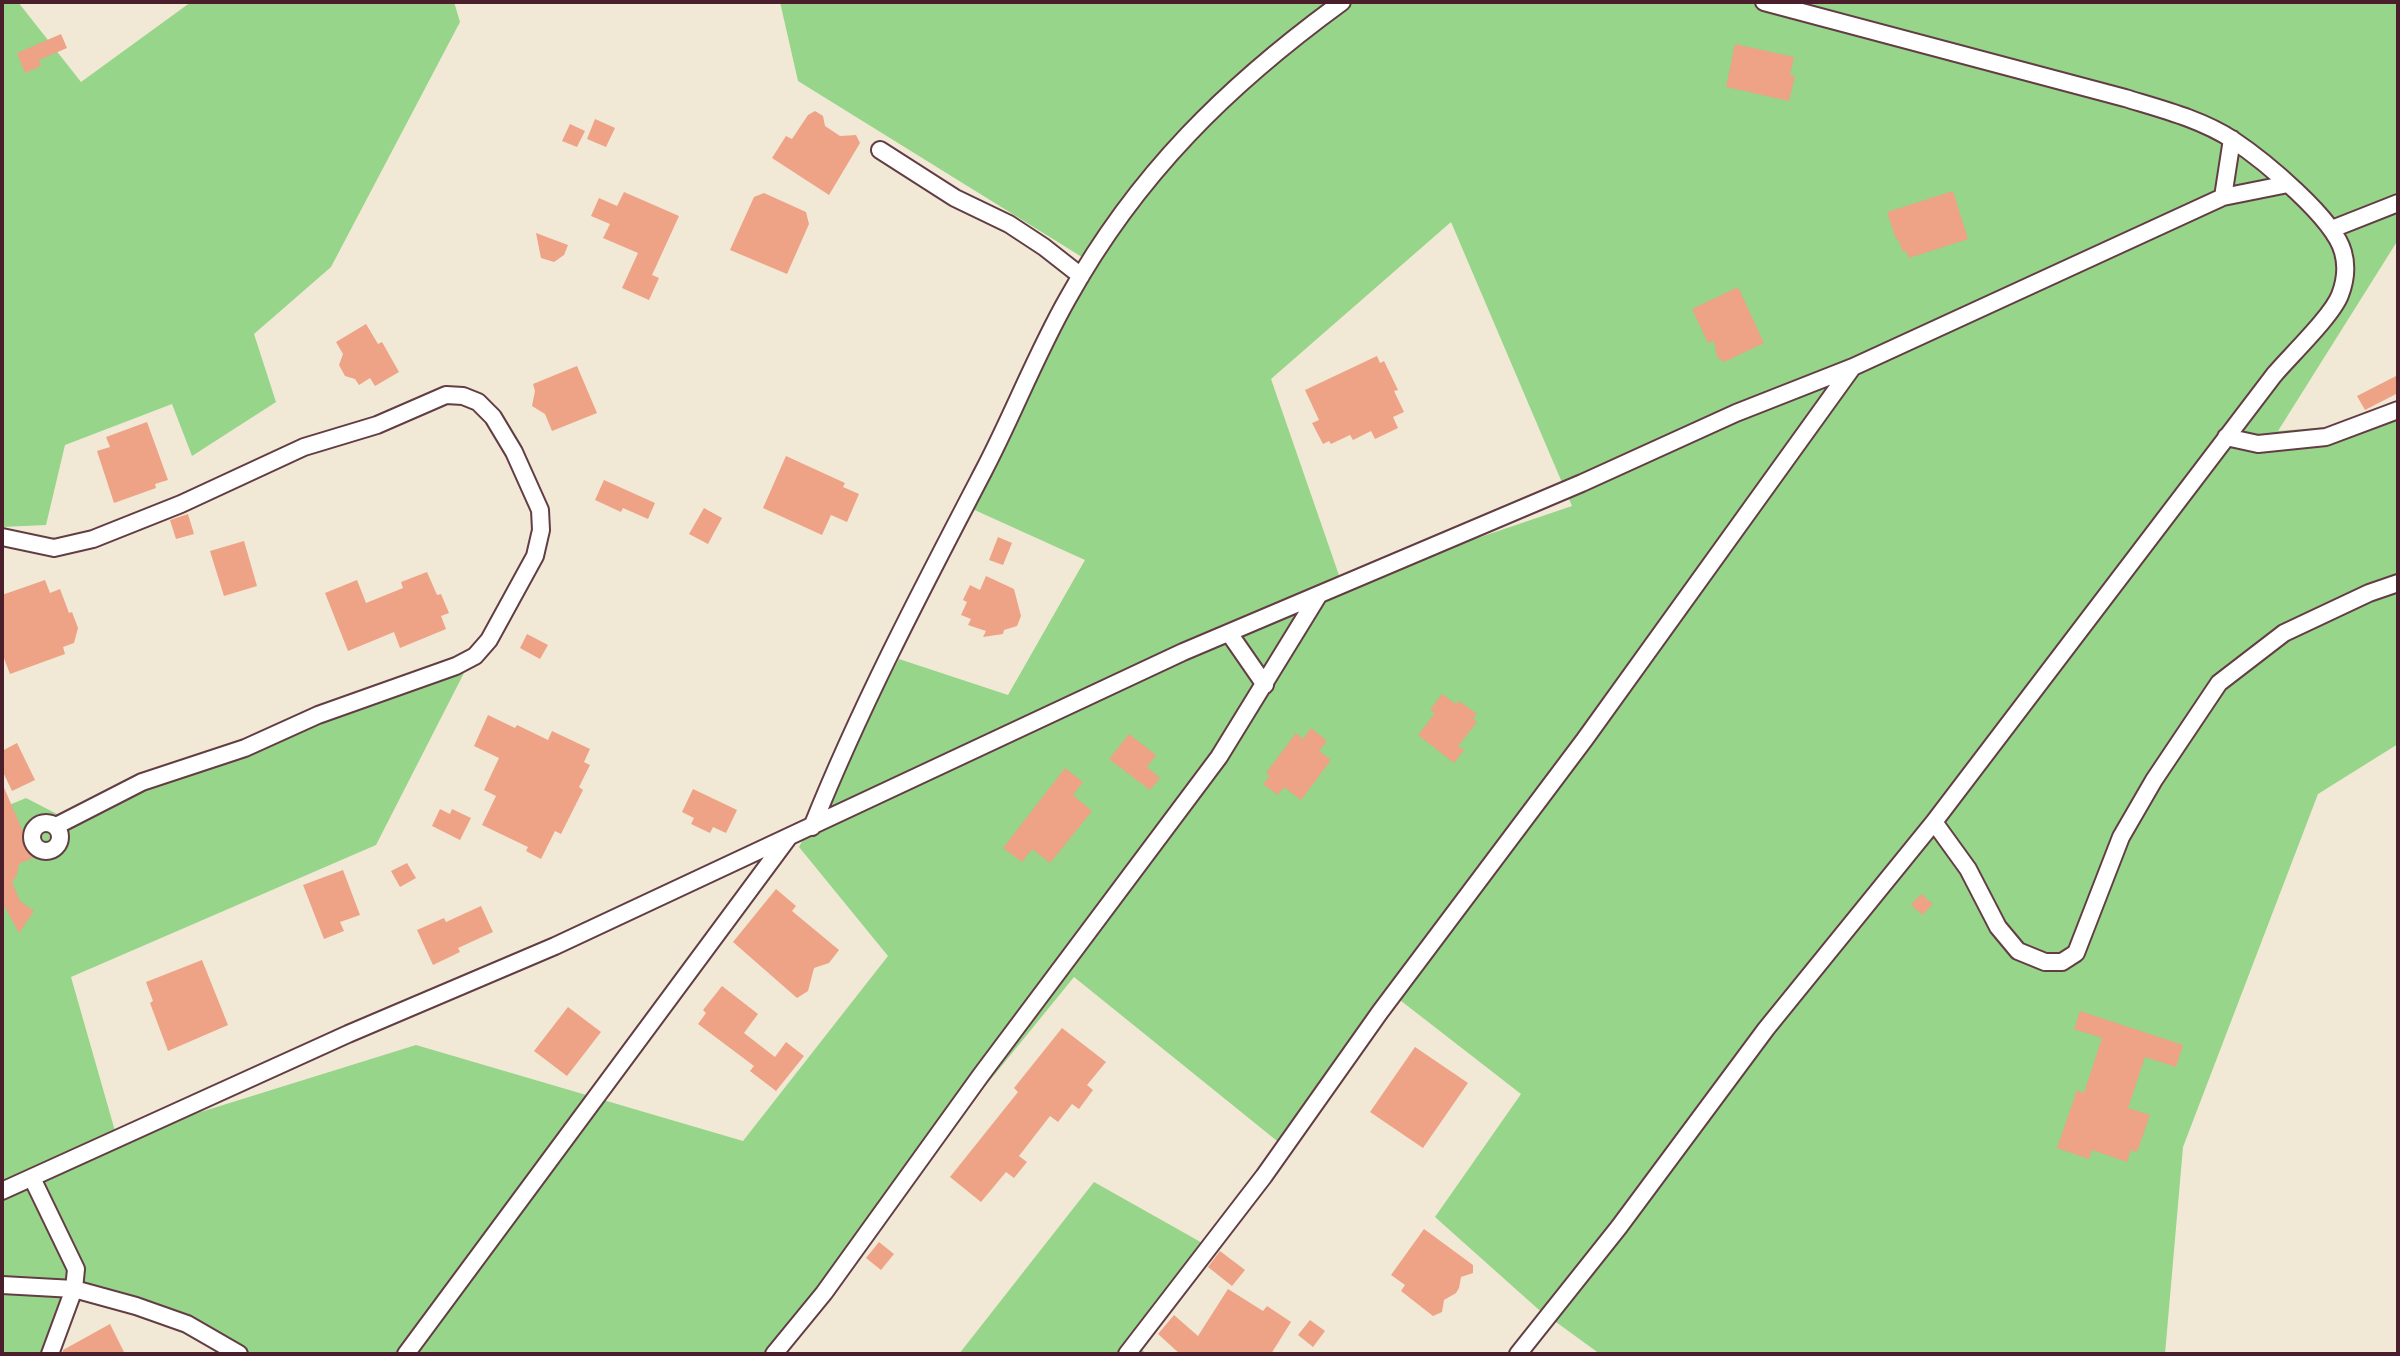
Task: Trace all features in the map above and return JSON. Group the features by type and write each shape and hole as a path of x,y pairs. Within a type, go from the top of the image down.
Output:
{"street":[{"path":"812,827 831,779 875,688 1002,437 1043,345 1081,276 1151,174 1194,126 1247,77 1342,2"},
{"path":"1518,1354 1619,1227 1766,1029 1934,822 2274,375 2326,316 2340,296 2346,273 2343,252 2332,229 2288,184 2232,139 2169,112 2125,98 1764,2"},
{"path":"2223,197 2232,139"},
{"path":"880,150 955,198 1009,224 1081,276"},
{"path":"2,1191 348,1034 555,946 1229,633 1582,483 1736,413 1853,367 2223,197 2288,184"},
{"path":"2332,229 2398,203"},
{"path":"1127,1354 1264,1176 1380,1012 1585,739 1853,367"},
{"path":"2,537 54,548 93,539 181,504 304,447 377,425 446,395 463,396 478,402 493,417 514,452 540,510 541,530 535,556 489,640 475,656 456,666 318,715 245,748 142,782 56,826"},
{"path":"2226,437 2258,444 2326,437 2398,410"},
{"path":"1934,822 1968,869 1998,927 2018,951 2045,962 2062,962 2076,953 2121,837 2154,780 2219,683 2284,633 2369,593 2398,583"},
{"path":"774,1354 824,1293 1219,757 1318,596"},
{"path":"1229,633 1265,685"},
{"path":"406,1354 789,837"},
{"path":"32,1178 76,1269 74,1289 50,1354"},
{"path":"2,1285 74,1289 136,1306 187,1324 239,1354"}],"green space":[{"path":"2,2 18,2 81,82 191,2 454,2 460,22 331,267 254,334 276,402 192,456 172,404 65,445 46,525 2,527"},
{"path":"780,2 2398,2 2398,240 2278,431 2367,424 2398,411 2398,744 2318,794 2183,1147 2165,1354 1600,1354 1538,1309 1435,1217 1521,1094 1396,997 1287,1149 1074,977 767,1354 250,1354 66,1293 40,1354 2,1354 2,808 26,798 57,814 464,673 376,845 71,977 117,1138 416,1045 743,1141 888,956 799,847 899,659 1008,695 1085,560 968,507 1090,262 798,81","holes":["1451,222 1572,506 1342,584 1271,379"]},
{"path":"1094,1182 1213,1249 1141,1349 1147,1354 959,1354"}],"building":[{"path":"61,34 67,48 39,60 41,66 25,73 17,53"},
{"path":"1735,44 1794,57 1790,75 1795,76 1789,101 1726,87"},
{"path":"815,111 823,116 825,126 840,136 856,135 860,143 829,195 772,158 786,136 792,139 808,115"},
{"path":"595,119 615,128 606,147 587,139"},
{"path":"570,124 585,131 577,147 562,141"},
{"path":"1953,191 1968,239 1909,258 1896,239 1887,212"},
{"path":"624,192 679,216 652,275 659,278 649,300 622,288 638,253 603,238 610,224 591,216 599,198 617,206"},
{"path":"764,193 806,212 809,224 787,274 730,250 754,197"},
{"path":"536,233 568,245 564,255 554,262 541,258"},
{"path":"1738,287 1764,343 1724,362 1717,357 1714,341 1708,343 1692,309"},
{"path":"366,324 378,344 382,342 399,372 375,386 370,378 359,385 355,379 345,376 339,365 343,354 336,342"},
{"path":"1377,356 1380,363 1384,361 1398,390 1394,391 1404,412 1393,417 1398,428 1375,439 1371,431 1353,440 1350,435 1331,444 1329,441 1323,444 1312,423 1319,420 1305,390"},
{"path":"577,366 597,413 552,431 545,414 532,406 533,384"},
{"path":"2398,375 2398,393 2365,410 2357,396"},
{"path":"147,422 168,480 155,484 156,488 114,503 97,451 110,447 106,437"},
{"path":"786,456 845,483 843,487 859,494 847,522 831,515 822,535 763,508"},
{"path":"604,480 655,503 648,519 623,508 621,512 595,500"},
{"path":"704,508 722,518 708,544 689,534"},
{"path":"188,514 194,534 176,539 170,520"},
{"path":"998,537 1012,543 1003,565 989,560"},
{"path":"244,541 257,586 224,596 210,551"},
{"path":"427,572 449,613 441,616 446,629 400,648 394,632 348,651 325,593 357,580 366,603 403,588 401,582"},
{"path":"986,576 1014,589 1021,616 1017,626 1004,630 1003,634 983,637 986,631 968,625 971,619 961,615 970,585 980,590"},
{"path":"45,580 50,593 60,589 69,613 72,612 78,628 74,643 63,647 65,654 10,674 2,653 2,595"},
{"path":"527,634 548,645 540,659 520,648"},
{"path":"1442,694 1477,714 1473,719 1477,722 1458,746 1464,750 1454,763 1418,735 1435,713 1430,710"},
{"path":"488,715 548,740 552,731 590,749 584,762 590,765 579,787 583,790 561,834 555,831 541,859 526,851 528,847 482,825 496,796 484,790 499,758 474,746"},
{"path":"1311,728 1327,741 1319,751 1331,760 1301,800 1284,787 1278,795 1263,784 1270,776 1266,773 1296,733 1303,739"},
{"path":"1129,734 1156,755 1147,767 1160,778 1150,790 1109,759"},
{"path":"17,743 35,780 12,791 2,770 2,751"},
{"path":"1065,768 1083,782 1073,795 1092,811 1050,863 1032,849 1022,862 1003,848"},
{"path":"2,783 34,857 19,864 12,882 20,901 34,911 19,933 2,902"},
{"path":"693,789 737,810 726,833 713,827 710,833 691,824 694,818 682,812"},
{"path":"440,809 450,814 452,809 471,818 460,840 432,826"},
{"path":"407,863 416,878 400,887 391,871"},
{"path":"343,870 360,915 340,922 344,931 324,939 303,885"},
{"path":"776,889 796,906 792,911 839,950 829,963 814,968 808,991 797,998 733,942"},
{"path":"1921,894 1933,904 1922,915 1911,905"},
{"path":"481,906 493,932 458,948 460,952 433,965 417,930 444,918 446,922"},
{"path":"202,960 228,1025 168,1051 150,1003 153,1001 146,982"},
{"path":"722,986 758,1014 744,1033 775,1057 786,1042 804,1056 776,1091 750,1071 754,1066 698,1024 706,1013 703,1010"},
{"path":"568,1007 601,1032 567,1076 534,1051"},
{"path":"2080,1011 2183,1045 2176,1067 2145,1057 2128,1108 2150,1115 2137,1152 2131,1150 2127,1162 2092,1150 2089,1159 2057,1148 2077,1090 2084,1093 2102,1038 2074,1029"},
{"path":"1062,1028 1106,1062 1087,1085 1093,1090 1079,1109 1072,1104 1058,1122 1050,1116 1019,1156 1027,1162 1014,1178 1006,1172 981,1202 950,1177 1018,1092 1014,1088"},
{"path":"1415,1047 1468,1083 1423,1148 1370,1112"},
{"path":"1424,1229 1473,1265 1473,1273 1461,1277 1456,1293 1444,1300 1442,1312 1433,1316 1401,1291 1405,1285 1391,1275"},
{"path":"879,1242 894,1254 881,1270 866,1258"},
{"path":"1220,1251 1245,1270 1232,1286 1208,1267"},
{"path":"1228,1289 1263,1311 1267,1306 1291,1322 1271,1354 1180,1354 1158,1334 1174,1315 1198,1336"},
{"path":"1310,1320 1325,1331 1313,1347 1298,1335"},
{"path":"110,1324 125,1354 62,1354 63,1350"}]}
